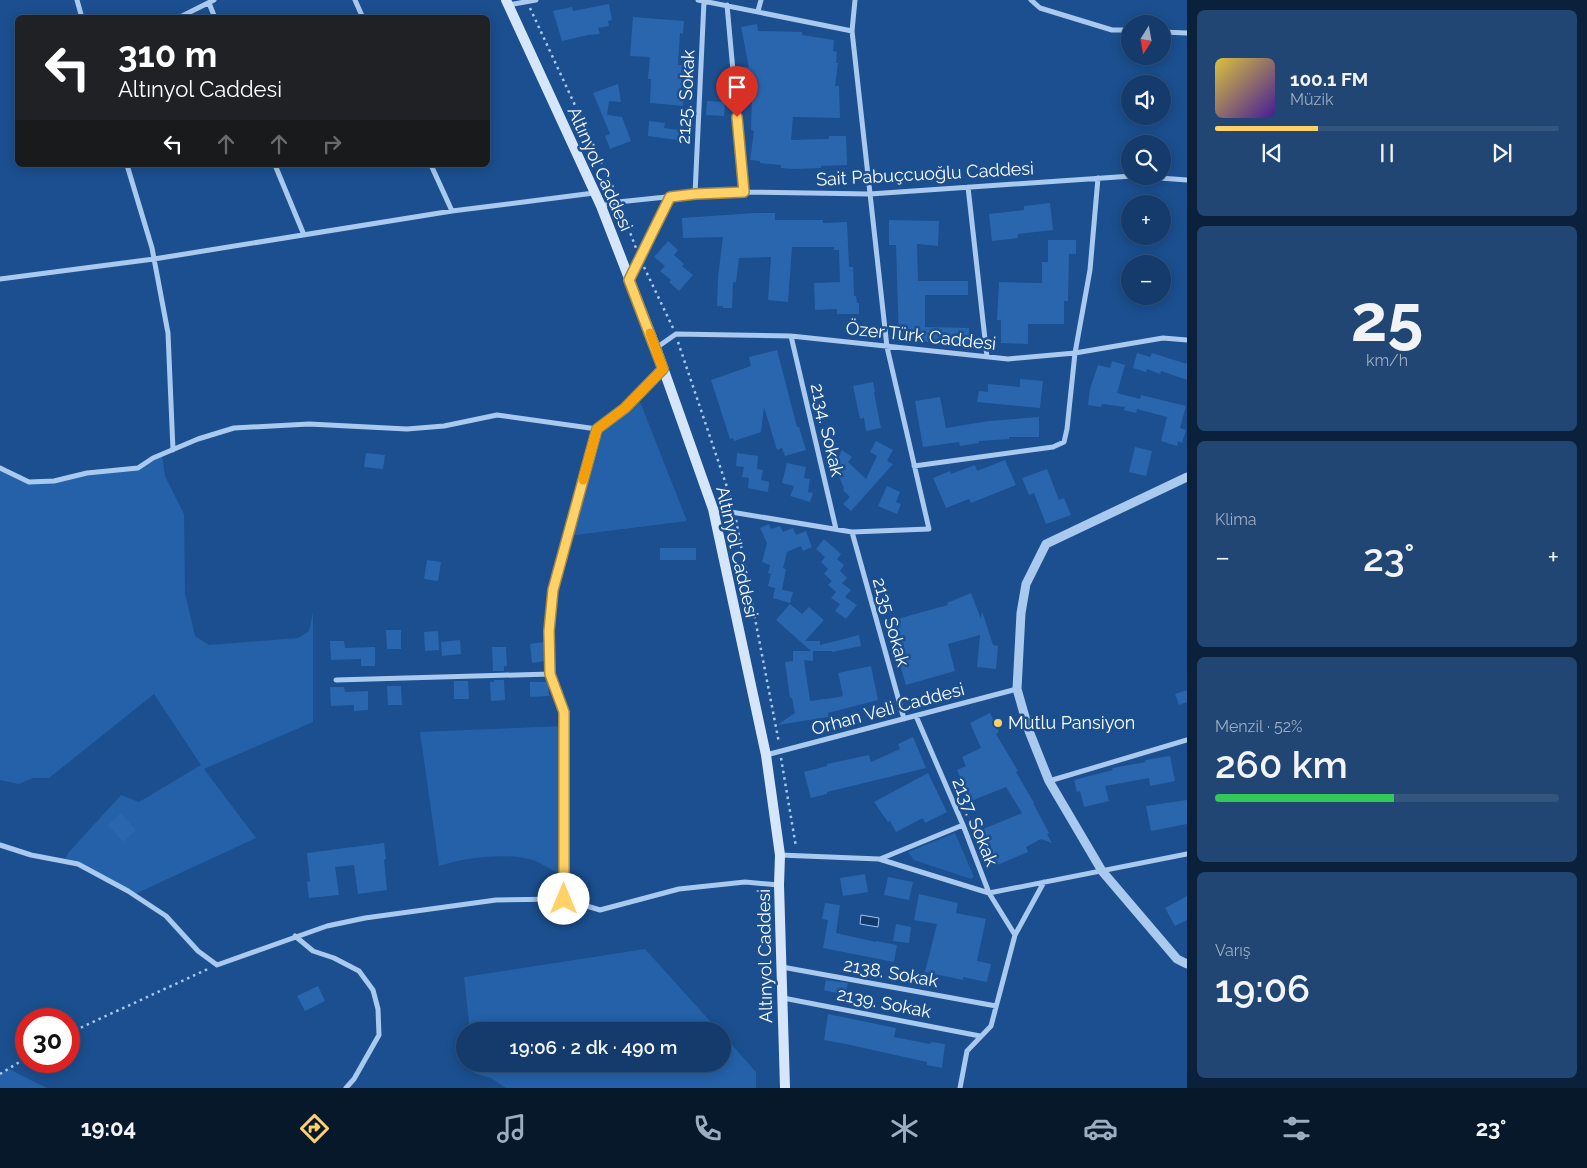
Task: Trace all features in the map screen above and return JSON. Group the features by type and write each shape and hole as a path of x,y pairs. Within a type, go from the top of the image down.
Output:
{"main road":[{"name":"Altınyol Caddesi","path":"507,2 601,206 656,348 714,510 766,755 780,855 779,885 785,1088"}],"street":[{"path":"76,0 81,15"},
{"path":"355,0 362,15"},
{"path":"507,2 536,0"},
{"path":"698,0 852,31"},
{"path":"758,11 761,0"},
{"path":"714,510 852,532 929,529 887,347 852,31 855,0"},
{"path":"1031,0 1040,8 1112,30 1121,30"},
{"path":"184,15 211,1 214,15"},
{"name":"2125. Sokak","path":"695,194 704,1"},
{"path":"727,5 744,192"},
{"path":"1171,32 1187,33"},
{"path":"128,167 154,259 168,334 173,450"},
{"path":"276,167 304,235"},
{"path":"432,167 452,212"},
{"name":"Sait Pabuçcuoğlu Caddesi","path":"601,206 618,202 695,194 744,192 870,194 1121,177"},
{"path":"914,466 1054,446 1064,442 1075,353 1090,270 1098,178"},
{"name":"Sait Pabuçcuoğlu Caddesi","path":"1171,179 1187,180"},
{"path":"968,187 987,357"},
{"path":"0,279 154,259 452,212 594,193"},
{"path":"629,280 670,197"},
{"name":"Özer Türk Caddesi","path":"656,348 676,334 791,336 1008,359 1075,353 1163,338 1187,340"},
{"name":"2134. Sokak","path":"791,336 836,529"},
{"path":"564,899 564,712 550,674 549,631 553,590 597,429 625,408 663,369"},
{"path":"0,468 30,482 54,481 87,473 138,468 153,458 198,439 234,428 309,424 407,429 444,426 497,415 597,429"},
{"path":"1187,477 1046,544 1026,584 1021,613 1017,689 1029,731 1049,781 1102,871 1177,959 1187,964"},
{"name":"2135 Sokak","path":"852,532 904,719"},
{"path":"336,680 550,674"},
{"name":"Orhan Veli Caddesi","path":"766,755 1017,689"},
{"name":"2137. Sokak","path":"916,716 963,825 989,893 1015,935"},
{"path":"1049,781 1187,740"},
{"path":"879,859 963,825"},
{"path":"0,845 31,855 78,864 128,891 166,916 198,951 217,965 295,936 327,926 365,918 496,900 564,899 600,910 679,889 745,882 779,885"},
{"path":"780,855 879,859 989,893 1187,854"},
{"path":"960,1088 966,1051 991,1026 1015,935 1044,882"},
{"path":"295,936 313,951 334,958 359,971 373,990 378,1009 379,1035 354,1079 346,1088"},
{"name":"2138. Sokak","path":"782,967 996,1006"},
{"name":"2139. Sokak","path":"782,998 980,1036"}],"path":[{"path":"80,1028 217,965"},
{"path":"0,1074 15,1065"}],"shaded area":[{"path":"637,394 687,521 568,536 597,429"},
{"path":"162,455 165,476 184,514 185,593 195,636 209,645 298,638 309,631 313,612 313,722 204,769 256,838 133,895 78,864 64,861 69,852 121,795 139,802 201,765 154,694 49,778 33,778 19,784 0,780 0,468 29,482 54,481 87,473 137,468"},
{"path":"565,726 558,873 533,860 507,856 472,858 439,866 420,732"},
{"path":"955,833 974,877 971,879 914,860 908,852"},
{"path":"861,915 879,918 878,927 860,924"},
{"path":"645,949 711,1022 469,1022 464,977"},
{"path":"731,1044 756,1072 756,1088 506,1088 491,1078 474,1073 731,1072"},
{"path":"9,1069 47,1088 0,1088 0,1074"}],"building":[{"path":"609,4 612,20 608,21 609,26 598,28 600,34 562,41 553,11 572,7 573,11"},
{"path":"633,17 684,21 683,34 680,33 678,65 682,65 681,89 684,89 683,106 650,103 651,79 648,79 650,57 630,56"},
{"path":"757,24 758,31 802,32 802,35 834,40 833,51 837,52 836,63 838,63 835,86 839,86 840,118 793,117 791,140 829,139 829,136 846,136 847,165 794,169 781,168 781,165 750,160 754,131 751,130 752,98 748,99 746,89 744,68 749,67 741,27"},
{"path":"618,84 621,102 609,101 607,115 622,117 631,141 610,149 605,136 610,134 593,93"},
{"path":"707,101 725,102 724,116 706,115"},
{"path":"649,121 665,123 664,128 679,130 678,140 648,136"},
{"path":"1050,203 1053,230 1018,234 1018,238 992,241 989,214 1024,210 1024,206"},
{"path":"775,213 775,220 823,220 823,223 847,222 849,267 853,267 854,296 856,296 857,303 859,303 859,314 837,314 837,309 815,310 814,283 840,282 839,250 834,250 834,247 792,247 788,302 768,300 771,257 739,258 736,282 733,282 732,308 717,306 718,277 723,237 683,238 682,218"},
{"path":"889,220 939,221 938,246 917,244 918,281 968,281 968,295 925,295 925,327 969,328 969,342 899,342 896,245 889,245"},
{"path":"1048,240 1076,240 1076,254 1069,254 1068,301 1064,301 1064,324 1028,324 1028,344 1001,343 1001,320 997,320 999,282 1042,283 1042,262 1048,262"},
{"path":"668,241 678,250 674,255 684,264 682,266 693,275 679,291 669,282 671,280 660,271 665,266 654,257"},
{"path":"777,350 797,427 799,427 806,450 785,456 782,448 777,450 764,407 761,432 734,441 733,438 730,439 711,380 751,366 749,357"},
{"path":"1137,353 1150,357 1152,353 1187,364 1187,380 1161,371 1160,374 1147,369 1146,372 1133,368"},
{"path":"1112,361 1125,365 1117,393 1140,399 1141,395 1186,406 1180,428 1186,430 1182,443 1178,441 1177,446 1161,441 1167,417 1137,409 1136,413 1124,410 1125,407 1102,404 1101,407 1088,405 1090,389 1098,365 1110,368"},
{"path":"1020,379 1043,381 1040,408 977,402 979,391 988,392 988,384 1020,387"},
{"path":"873,382 881,428 866,431 864,418 860,419 853,386"},
{"path":"940,397 946,428 989,421 1039,417 1039,437 1009,437 1009,439 979,441 979,443 960,446 959,442 923,447 915,401"},
{"path":"876,441 893,450 887,461 893,464 851,511 843,504 850,497 843,490 844,488 833,467 842,450 852,457 848,462 866,479 877,456 870,452"},
{"path":"1135,447 1152,451 1146,476 1129,472"},
{"path":"366,453 385,455 383,469 364,467"},
{"path":"737,453 758,456 757,469 763,470 761,480 769,482 768,492 748,488 749,478 742,477 744,467 736,466"},
{"path":"1005,460 1016,485 971,503 969,499 946,508 933,478 950,471 951,474 975,465 977,471"},
{"path":"787,463 806,467 804,478 810,479 808,492 813,493 810,502 790,496 794,486 782,483"},
{"path":"1047,469 1059,500 1064,498 1071,515 1046,524 1034,493 1029,495 1022,478"},
{"path":"887,486 900,492 896,502 901,504 897,514 878,506"},
{"path":"769,524 771,529 780,526 783,532 793,528 796,535 806,531 812,547 803,551 801,546 787,552 783,568 786,569 782,590 768,586 771,574 768,573 770,565 762,562 767,543 760,528"},
{"path":"824,539 841,554 837,559 844,565 840,571 847,578 842,583 851,590 840,604 831,598 836,592 828,585 832,581 824,574 828,569 821,562 825,557 816,549"},
{"path":"660,548 696,548 696,560 660,560"},
{"path":"427,560 441,562 438,581 424,579"},
{"path":"775,588 793,592 790,603 773,598"},
{"path":"971,593 981,619 982,611 993,645 998,646 996,669 977,667 980,635 948,644 955,671 906,685 890,621 948,605 947,603"},
{"path":"845,597 857,605 846,619 835,611"},
{"path":"790,604 802,614 809,607 824,620 805,641 820,641 820,645 859,635 861,646 832,652 813,651 813,661 804,660 810,701 840,697 843,695 838,673 871,666 878,700 828,713 828,717 777,725 795,713 792,698 790,698 785,662 793,661 793,651 811,651 776,620"},
{"path":"386,630 401,630 401,649 387,649"},
{"path":"438,631 439,650 425,651 424,632"},
{"path":"460,640 461,654 442,656 441,642"},
{"path":"330,641 344,641 345,648 375,647 375,666 361,666 361,659 331,660"},
{"path":"544,642 545,661 532,663 530,644"},
{"path":"492,647 506,647 507,666 504,666 504,671 493,671"},
{"path":"494,680 504,680 505,700 491,701 490,682 494,682"},
{"path":"454,681 468,681 469,699 454,699"},
{"path":"530,682 548,682 549,696 530,697"},
{"path":"387,686 401,686 402,705 388,705"},
{"path":"330,687 344,687 345,692 368,691 368,710 354,711 354,705 331,706"},
{"path":"1187,690 1187,702 1179,705 1175,694"},
{"path":"990,713 999,732 996,734 1018,771 1016,772 1034,803 1052,843 1041,839 1026,847 1028,852 995,866 986,844 983,845 978,831 1022,813 1006,787 971,801 957,770 966,766 962,757 981,748 970,723"},
{"path":"913,737 926,768 827,792 827,794 811,798 804,772 827,766 827,764 869,755 871,762 900,749 898,744"},
{"path":"1170,756 1175,781 1150,786 1149,778 1105,786 1109,801 1084,807 1080,791 1077,792 1074,780 1113,770 1112,768"},
{"path":"928,773 947,812 925,823 923,818 896,832 890,821 888,822 874,802"},
{"path":"1187,800 1187,824 1151,831 1146,806"},
{"path":"121,813 136,830 123,842 108,825"},
{"path":"384,843 387,890 358,894 354,865 335,867 339,895 309,898 307,882 310,881 307,853"},
{"path":"865,874 868,892 843,896 840,878"},
{"path":"888,877 913,882 909,900 884,895"},
{"path":"919,894 958,903 956,913 986,919 977,961 991,964 987,982 963,977 963,980 925,972 937,924 914,920"},
{"path":"1187,896 1187,920 1175,926 1165,908"},
{"path":"825,903 840,905 836,933 897,945 894,962 823,948 828,920 822,919"},
{"path":"896,924 911,927 909,943 893,941"},
{"path":"826,980 848,983 845,995 824,990"},
{"path":"318,986 325,1001 305,1011 297,996"},
{"path":"828,1014 896,1028 894,1037 930,1044 931,1042 945,1044 942,1068 927,1065 927,1062 824,1040"}],"slow traffic":[{"path":"583,480 597,429 625,408 663,369 650,333"}],"place":[{"name":"Mutlu Pansiyon","path":"998,723"}],"route":[{"path":"564,899 564,712 550,674 549,631 553,590 597,429 625,408 663,369 629,280 670,197 744,192 737,117"}]}
